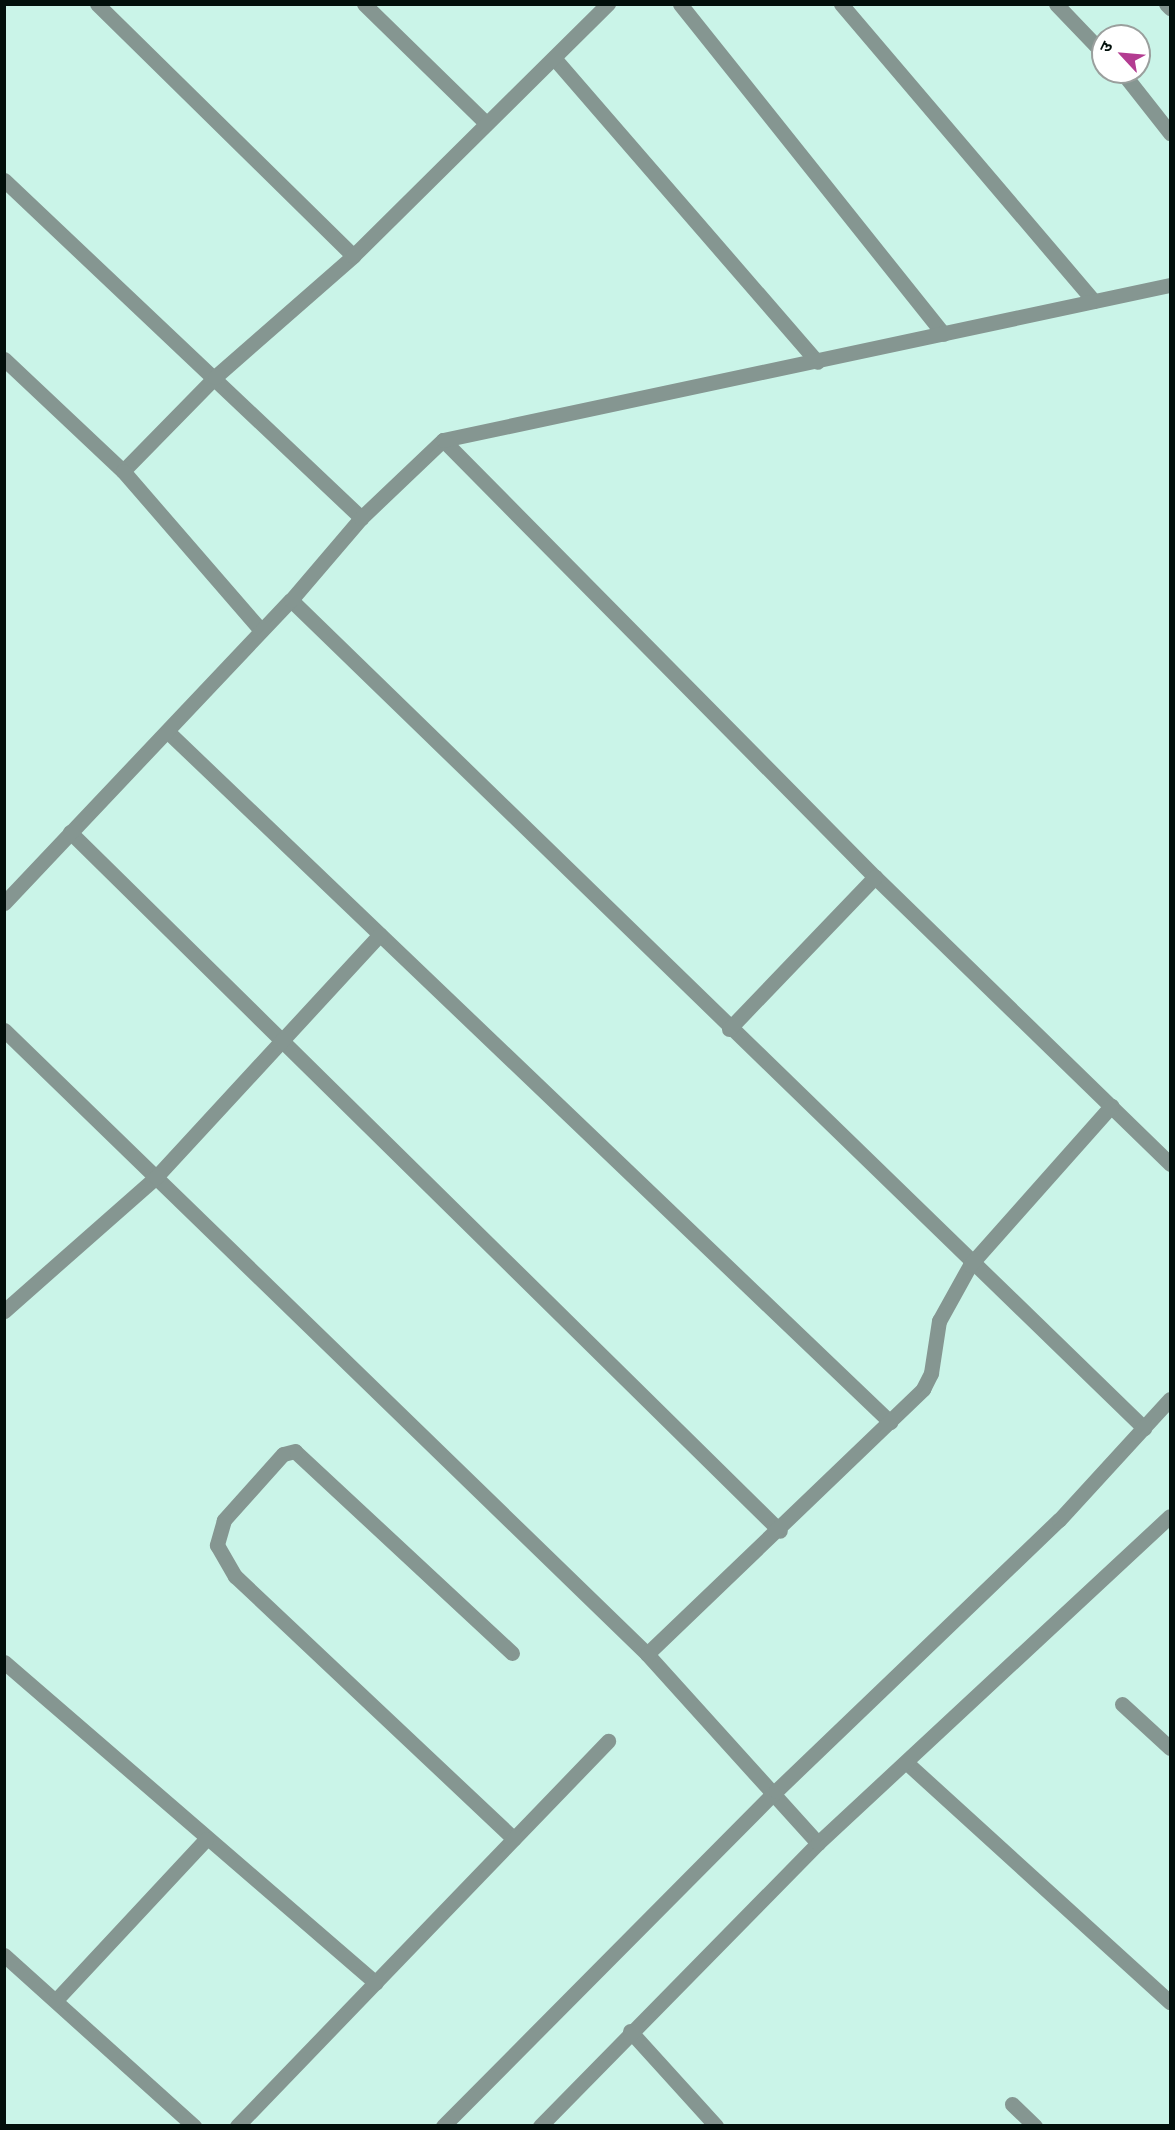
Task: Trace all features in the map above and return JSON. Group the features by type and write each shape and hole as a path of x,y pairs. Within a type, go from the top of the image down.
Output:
{"street":[{"path":"98,4 353,256"},
{"path":"364,4 484,121"},
{"path":"123,471 215,377 353,256 484,121 554,58 608,4"},
{"path":"680,4 943,334"},
{"path":"841,4 1094,301"},
{"path":"1056,4 1091,40"},
{"path":"1166,4 1170,8"},
{"path":"554,58 817,362"},
{"path":"1131,84 1170,133"},
{"path":"4,180 215,377 361,519"},
{"path":"4,903 168,732 260,629 291,600 361,519 443,441 1170,285"},
{"path":"4,358 123,471 260,629"},
{"path":"443,441 875,877 1170,1164"},
{"path":"291,600 970,1265 1144,1428"},
{"path":"168,732 890,1422"},
{"path":"70,832 780,1531"},
{"path":"729,1029 875,877"},
{"path":"6,1305 156,1177 284,1042 380,934"},
{"path":"4,1030 647,1654 776,1791 818,1843"},
{"path":"647,1654 780,1531 929,1381 939,1321 970,1265 1111,1106"},
{"path":"443,2126 776,1791 1059,1520 1170,1399"},
{"path":"512,1653 295,1451 284,1454 224,1520 217,1545 235,1576 514,1839"},
{"path":"540,2126 630,2031 818,1843 908,1764 1170,1516"},
{"path":"4,1662 375,1983"},
{"path":"1122,1704 1170,1748"},
{"path":"237,2126 608,1741"},
{"path":"908,1764 1170,2002"},
{"path":"56,2000 206,1839"},
{"path":"4,1955 194,2126"},
{"path":"630,2031 716,2126"},
{"path":"1012,2104 1035,2126"}]}
